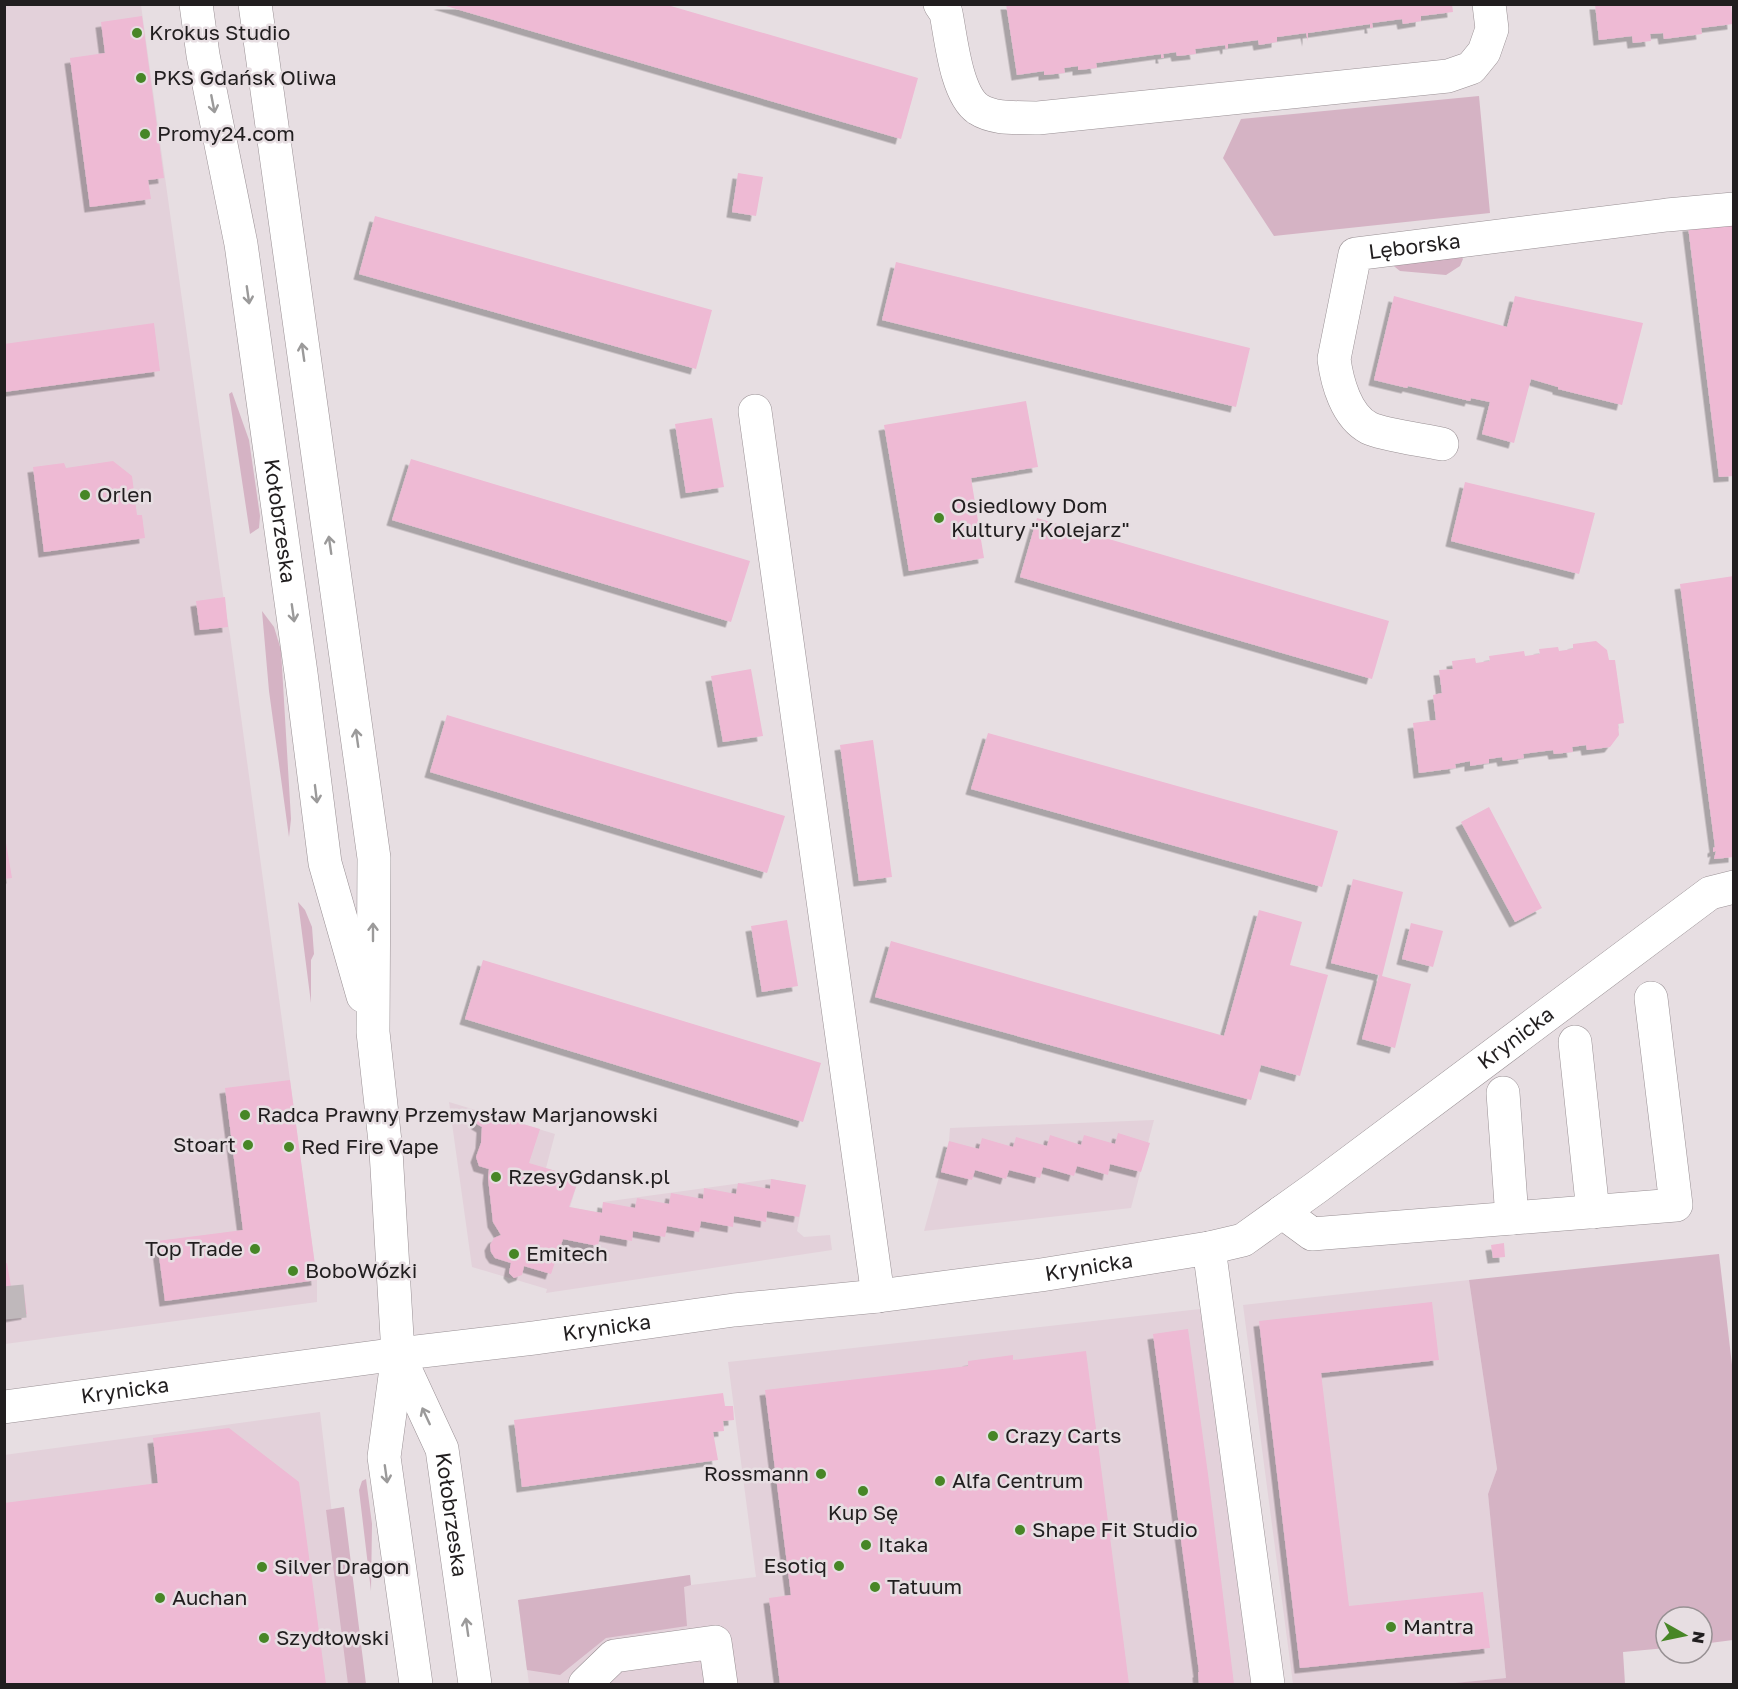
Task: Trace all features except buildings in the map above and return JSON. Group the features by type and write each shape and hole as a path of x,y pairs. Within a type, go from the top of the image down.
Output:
{"street":[{"name":"Kołobrzeska","path":"196,4 203,55 241,244 295,628 325,863 373,1032"},
{"name":"Kołobrzeska","path":"255,4 374,858 373,1032 386,1151 398,1353 384,1458 416,1684"},
{"path":"940,4 946,13 966,97 977,108 987,113 1003,117 1038,118 1448,76 1471,68 1484,52 1492,29 1489,4"},
{"name":"Lęborska","path":"1442,444 1370,429 1359,421 1348,405 1336,376 1334,359 1355,254 1667,215 1734,209"},
{"path":"755,411 878,1296"},
{"name":"Krynicka","path":"4,1407 398,1353 1041,1275 1209,1248 1243,1240 1710,893 1734,887"},
{"path":"1282,1212 1312,1234 1676,1205 1651,998"},
{"path":"1575,1042 1593,1212"},
{"path":"1503,1093 1512,1218"},
{"path":"1209,1248 1268,1684"},
{"name":"Kołobrzeska","path":"398,1353 442,1449 475,1684"},
{"path":"585,1684 614,1656 715,1642 721,1684"}],"shaded area":[{"path":"4,5 141,5 230,635 317,1280 317,1302 5,1344"},
{"path":"1479,96 1490,213 1274,236 1223,158 1241,119"},
{"path":"1459,252 1463,259 1460,266 1446,275 1400,271 1390,263"},
{"path":"232,392 249,440 260,516 259,528 250,534 229,394"},
{"path":"262,611 274,627 281,650 291,819 289,837 269,691"},
{"path":"298,902 305,910 312,927 314,954 311,960 311,1003"},
{"path":"449,1102 555,1134 546,1168 579,1178 570,1207 601,1213 603,1202 771,1179 806,1185 797,1231 804,1237 830,1235 832,1250 546,1293 547,1289 472,1267"},
{"path":"1154,1120 1131,1208 924,1231 949,1141 950,1128"},
{"path":"1719,1254 1734,1382 1733,1640 1714,1642 1714,1605 1654,1605 1654,1649 1623,1652 1625,1684 1444,1684 1506,1678 1488,1494 1497,1469 1469,1280"},
{"path":"1469,1280 1497,1469 1488,1494 1506,1678 1444,1684 1293,1684 1243,1305"},
{"path":"1200,1309 1251,1684 529,1684 518,1600 690,1575 691,1585 756,1577 728,1362"},
{"name":"Auchan","path":"320,1412 352,1684 5,1684 4,1455"},
{"path":"366,1479 372,1524 371,1591 359,1490 362,1481"},
{"path":"344,1507 366,1684 348,1684 326,1510"},
{"path":"690,1575 691,1585 684,1587 687,1626 606,1638 560,1675 527,1670 518,1600"}],"tunnel":[{"path":"4,1303 25,1301"}],"place":[{"name":"Krokus Studio","path":"137,33"},
{"name":"PKS Gdańsk Oliwa","path":"141,78"},
{"name":"Promy24.com","path":"145,134"},
{"name":"Orlen","path":"85,495"},
{"name":"Osiedlowy Dom Kultury \"Kolejarz\"","path":"939,518"},
{"name":"Radca Prawny Przemysław Marjanowski","path":"245,1115"},
{"name":"Stoart","path":"248,1145"},
{"name":"Red Fire Vape","path":"289,1147"},
{"name":"RzesyGdansk.pl","path":"496,1177"},
{"name":"Top Trade","path":"255,1249"},
{"name":"Emitech","path":"514,1254"},
{"name":"BoboWózki","path":"293,1271"},
{"name":"Crazy Carts","path":"993,1436"},
{"name":"Rossmann","path":"821,1474"},
{"name":"Alfa Centrum","path":"940,1481"},
{"name":"Kup Sę","path":"863,1491"},
{"name":"Shape Fit Studio","path":"1020,1530"},
{"name":"Itaka","path":"866,1545"},
{"name":"Esotiq","path":"839,1566"},
{"name":"Silver Dragon","path":"262,1567"},
{"name":"Tatuum","path":"875,1587"},
{"name":"Auchan","path":"160,1598"},
{"name":"Mantra","path":"1391,1627"},
{"name":"Szydłowski","path":"264,1638"}]}
